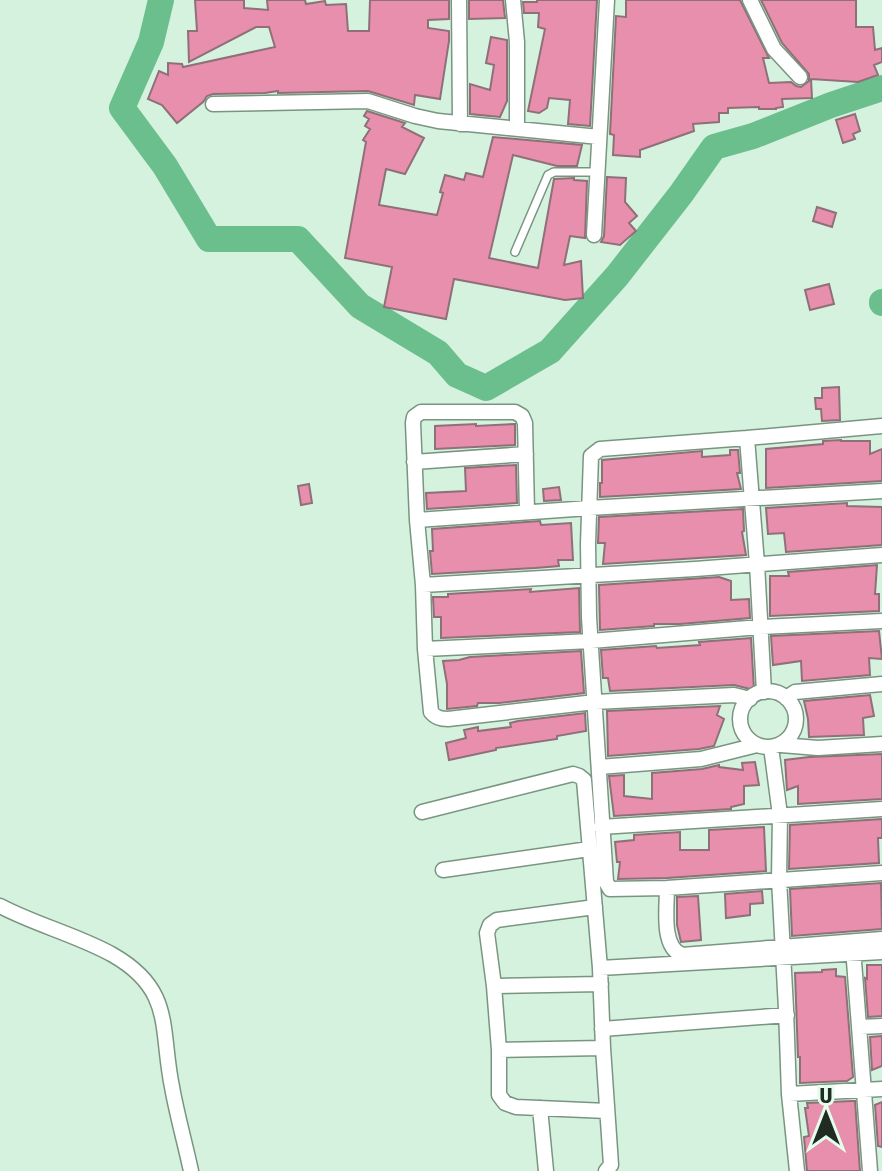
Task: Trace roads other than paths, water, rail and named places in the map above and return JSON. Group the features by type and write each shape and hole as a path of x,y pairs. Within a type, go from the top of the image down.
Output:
{"street":[{"path":"459,0 460,124"},
{"path":"513,0 517,42 517,128"},
{"path":"594,235 607,0"},
{"path":"750,0 774,49 800,77"},
{"path":"213,104 368,101 415,116 460,124 599,137"},
{"path":"527,512 525,423 522,416 515,412 421,412 414,417 425,649 431,712 434,716 441,719 595,702 734,695 750,699"},
{"path":"882,426 595,451 590,460 588,575 601,827 605,877 610,889 882,873"},
{"path":"747,438 764,692"},
{"path":"414,462 526,454"},
{"path":"417,520 882,491"},
{"path":"423,585 882,555"},
{"path":"425,649 882,621"},
{"path":"786,698 795,692 882,684"},
{"path":"764,692 786,698 795,711 796,719 792,734 770,746 745,735 741,728 741,712 750,699 764,692"},
{"path":"599,767 701,759 770,746 818,748 882,744"},
{"path":"770,746 780,815 779,879 789,1094 797,1171"},
{"path":"422,812 573,774 584,780 601,984 611,1165 606,1171"},
{"path":"601,827 882,809"},
{"path":"443,870 589,849"},
{"path":"667,888 668,938 676,953 682,955 853,948 882,952"},
{"path":"607,1111 516,1107 505,1103 499,1095 499,1050 487,933 490,925 497,920 649,897"},
{"path":"0,906 112,954 145,981 161,1007 172,1087 191,1171"},
{"path":"853,948 882,939"},
{"path":"853,948 864,1090 876,1155 870,1171"},
{"path":"600,968 783,952"},
{"path":"494,986 601,984"},
{"path":"602,1029 787,1015"},
{"path":"860,1027 882,1026"},
{"path":"499,1050 603,1048"},
{"path":"789,1094 882,1089"},
{"path":"540,1108 546,1171"}],"lane":[{"path":"515,252 548,175 554,172 597,172"}],"waterway":[{"path":"161,0 151,42 122,108 165,166 209,239 298,239 360,306 438,353 457,375 486,388 550,351 617,276 714,147 753,136 882,88"}]}
